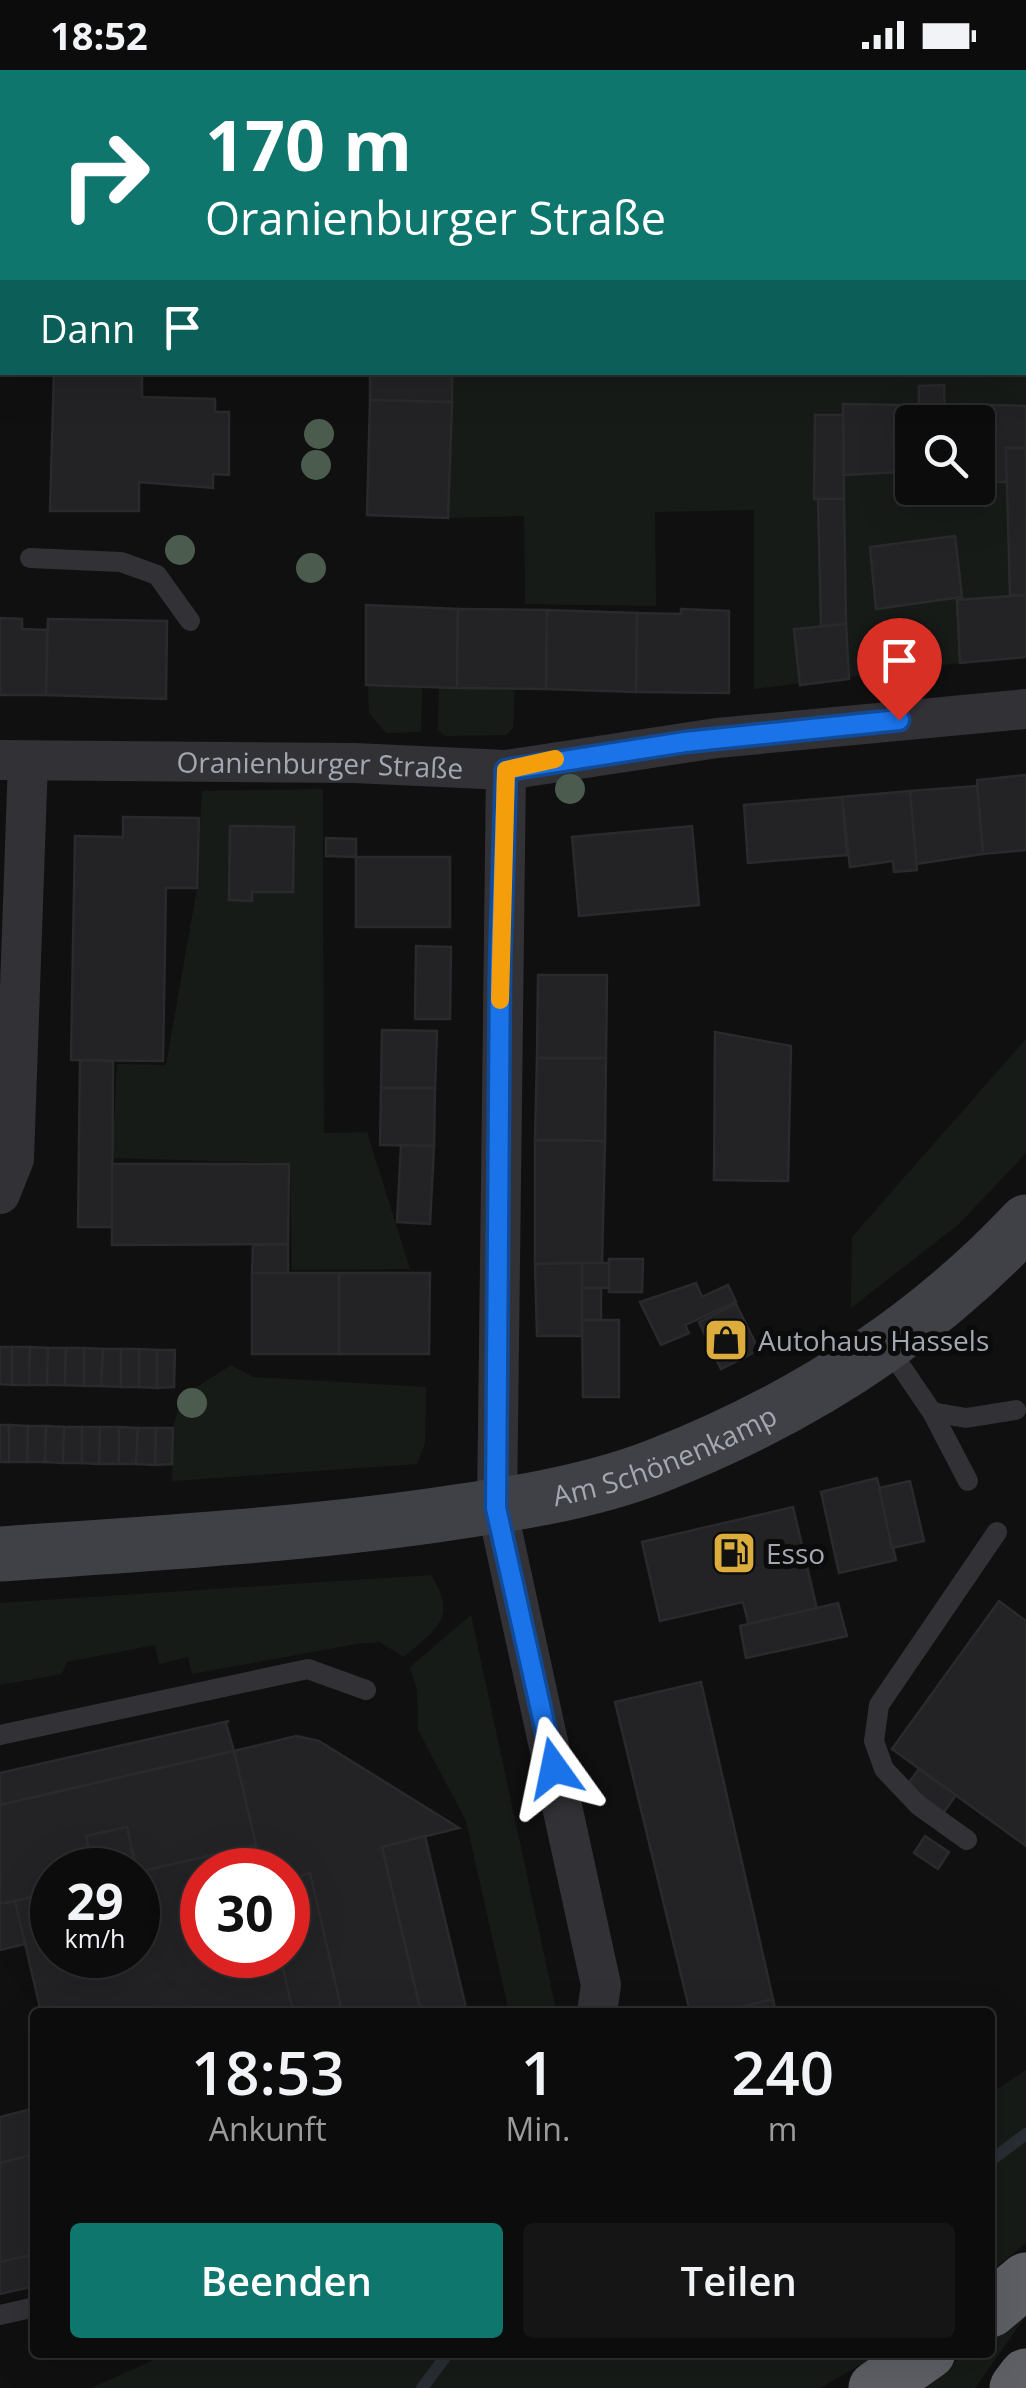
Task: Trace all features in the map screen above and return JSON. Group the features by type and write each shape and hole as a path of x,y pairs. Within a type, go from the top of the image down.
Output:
{"highway":[{"path":"995,2306 1026,2280"},
{"path":"876,2388 919,2358"},
{"path":"1017,2388 1026,2376"}],"main road":[{"name":"Am Schönenkamp","path":"0,1554 361,1525 496,1508 655,1467 774,1414 887,1346 1026,1222"}],"street":[{"name":"Oranienburger Straße","path":"0,1194 14,1159 14,760 354,763 506,770 717,738 1026,709"},
{"path":"506,770 500,964 496,1508 601,1985 598,2008"}],"lane":[{"path":"30,558 121,562 157,575 190,621"},
{"path":"887,1346 932,1412 968,1481"},
{"path":"932,1412 966,1418 1016,1410"},
{"path":"967,1840 918,1805 884,1769 874,1741 880,1705 997,1532"},
{"path":"0,1735 308,1668 366,1690"},
{"path":"0,2315 30,2308"}],"shaded area":[{"path":"452,375 1026,375 1026,611 960,663 754,689 754,510 655,512 656,606 525,604 524,516 448,518"},
{"path":"368,686 422,687 421,732 386,733 369,713"},
{"path":"439,687 515,688 513,728 506,735 445,736 438,730"},
{"path":"323,789 324,1133 367,1132 410,1269 292,1270 290,1163 112,1158 117,1064 166,1065 197,888 202,791"},
{"path":"1026,1039 1026,1153 959,1224 851,1308 852,1237"},
{"path":"231,1365 253,1377 426,1387 425,1443 417,1464 172,1481 173,1428 181,1397"},
{"path":"431,1575 443,1602 443,1612 434,1630 404,1657 380,1642 192,1674 188,1657 159,1664 155,1645 67,1662 62,1674 0,1685 0,1603"},
{"path":"471,1615 556,2008 508,2008 466,1821 418,1730 417,1690 410,1667"},
{"path":"1026,2070 1026,2243 995,2268 995,2091"},
{"path":"1026,2316 975,2388 915,2388 961,2358 995,2358 995,2336"},
{"path":"158,2358 872,2358 820,2388 91,2388"}],"building":[{"path":"54,375 142,375 142,397 215,399 215,412 229,412 229,475 213,474 213,488 139,482 139,511 50,511"},
{"path":"370,375 452,375 452,402 370,400"},
{"path":"944,385 945,405 919,405 919,386"},
{"path":"370,400 452,402 448,518 367,515"},
{"path":"843,404 900,405 895,405 895,472 844,475"},
{"path":"995,405 1026,406 1026,448 1006,448 1006,482 995,482"},
{"path":"815,415 843,415 844,499 814,499"},
{"path":"1006,448 1026,448 1026,595 1010,596"},
{"path":"818,499 844,499 846,624 821,626"},
{"path":"955,536 962,597 876,609 870,547"},
{"path":"1026,595 1026,657 960,663 957,600"},
{"path":"366,605 458,609 457,688 366,685"},
{"path":"458,609 547,610 546,689 457,688"},
{"path":"681,609 729,611 729,693 636,692 637,613 681,614"},
{"path":"547,610 637,613 636,692 546,689"},
{"path":"0,618 22,619 22,629 47,630 46,695 0,695"},
{"path":"48,619 167,621 166,699 46,695"},
{"path":"846,624 849,679 800,685 794,629"},
{"path":"1026,775 1026,850 983,854 977,780"},
{"path":"977,786 983,854 916,864 910,791"},
{"path":"910,791 917,870 894,872 893,861 850,867 842,797"},
{"path":"842,797 847,855 748,863 744,805"},
{"path":"123,817 199,818 197,888 166,888 163,1061 71,1060 75,836 123,837"},
{"path":"230,826 294,827 293,892 252,892 252,901 229,900"},
{"path":"692,826 699,905 579,916 572,837"},
{"path":"326,838 356,839 356,857 326,856"},
{"path":"356,857 450,857 450,927 356,927"},
{"path":"416,946 451,947 450,1019 415,1019"},
{"path":"538,975 607,975 606,1058 537,1058"},
{"path":"382,1030 437,1031 435,1088 381,1088"},
{"path":"715,1032 791,1046 788,1181 714,1180"},
{"path":"537,1058 606,1058 605,1141 535,1140"},
{"path":"80,1060 113,1061 112,1227 78,1227"},
{"path":"381,1088 435,1088 434,1146 380,1145"},
{"path":"535,1140 605,1141 602,1263 535,1264"},
{"path":"401,1145 434,1146 430,1224 397,1222"},
{"path":"112,1164 289,1164 288,1244 112,1245"},
{"path":"288,1244 288,1273 252,1273 253,1245"},
{"path":"609,1259 643,1259 642,1292 609,1292"},
{"path":"582,1263 609,1263 609,1288 582,1288"},
{"path":"582,1263 582,1336 537,1336 535,1264"},
{"path":"252,1273 339,1273 339,1354 252,1354"},
{"path":"339,1273 430,1273 429,1354 339,1354"},
{"path":"696,1283 702,1297 728,1285 736,1302 685,1325 689,1333 661,1345 640,1302"},
{"path":"582,1288 601,1288 601,1320 582,1320"},
{"path":"736,1304 759,1350 721,1369 699,1322"},
{"path":"582,1320 619,1320 619,1397 583,1397"},
{"path":"0,1347 12,1347 12,1385 0,1384"},
{"path":"12,1347 30,1347 29,1385 12,1385"},
{"path":"30,1347 48,1348 47,1385 29,1385"},
{"path":"48,1348 66,1348 65,1385 47,1385"},
{"path":"66,1348 84,1348 84,1386 65,1385"},
{"path":"84,1348 103,1349 101,1386 84,1386"},
{"path":"103,1349 121,1349 121,1387 101,1386"},
{"path":"121,1349 139,1349 139,1387 121,1387"},
{"path":"139,1349 157,1350 157,1388 139,1387"},
{"path":"157,1350 175,1350 174,1387 157,1388"},
{"path":"0,1425 9,1425 9,1462 0,1462"},
{"path":"9,1425 28,1426 27,1462 9,1462"},
{"path":"28,1426 46,1426 45,1462 27,1462"},
{"path":"46,1426 64,1427 63,1463 45,1462"},
{"path":"64,1427 82,1427 82,1463 63,1463"},
{"path":"82,1427 100,1427 99,1464 82,1463"},
{"path":"100,1427 119,1427 119,1464 99,1464"},
{"path":"119,1427 138,1428 136,1464 119,1464"},
{"path":"138,1428 156,1428 155,1465 136,1464"},
{"path":"156,1428 173,1428 172,1464 155,1465"},
{"path":"877,1478 896,1560 839,1573 821,1492"},
{"path":"910,1481 924,1541 892,1548 879,1488"},
{"path":"793,1507 817,1609 749,1626 743,1602 660,1621 642,1542"},
{"path":"999,1601 1026,1621 1026,1846 892,1749"},
{"path":"838,1603 847,1636 746,1658 740,1626"},
{"path":"701,1682 773,1999 737,2008 689,2008 615,1702"},
{"path":"229,1721 226,1723 234,1751 0,1805 0,1773"},
{"path":"296,1736 319,1741 459,1828 382,1847 420,2008 341,2008 310,1873 310,1848 256,1848 234,1751"},
{"path":"234,1751 256,1845 180,1848 180,1862 160,1867 160,1848 132,1848 127,1827 86,1836 89,1848 30,1848 30,1897 0,1904 0,1805"},
{"path":"919,1769 956,1795 944,1812 907,1785"},
{"path":"127,1827 131,1848 89,1848 86,1836"},
{"path":"425,1836 466,2008 420,2008 382,1847"},
{"path":"925,1836 949,1852 938,1869 914,1853"},
{"path":"180,1862 180,1978 285,1978 292,2008 40,2008 33,1978 160,1978 160,1867"},
{"path":"310,1873 341,2008 292,2008 285,1978 310,1978"},
{"path":"30,1897 30,1965 15,1901"},
{"path":"15,1901 25,1944 0,1950 0,1904"},
{"path":"773,1999 775,2008 739,2008"},
{"path":"30,2109 30,2155 0,2163 0,2117"},
{"path":"30,2155 30,2255 0,2262 0,2163"},
{"path":"30,2255 30,2287 0,2294 0,2262"}],"waterway":[{"path":"995,2157 1026,2134"},
{"path":"422,2388 444,2358"}],"slow traffic":[{"path":"500,1000 506,770 555,759"}],"place":[{"name":"Autohaus Hassels","path":"726,1340"},
{"name":"Esso","path":"734,1553"}],"route":[{"path":"554,1768 496,1508 500,964 506,770 685,742 899,720"}]}
